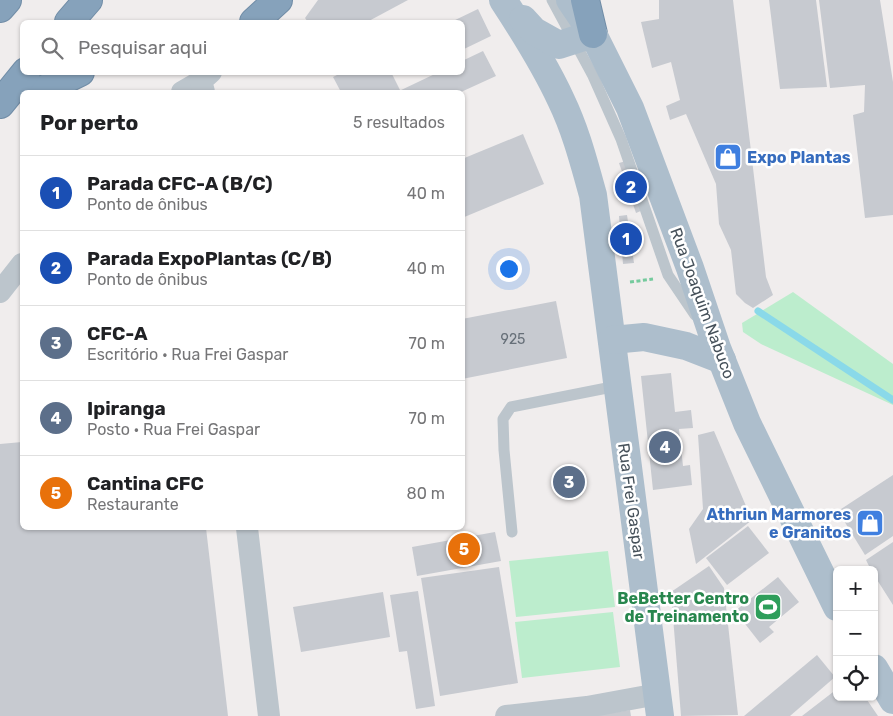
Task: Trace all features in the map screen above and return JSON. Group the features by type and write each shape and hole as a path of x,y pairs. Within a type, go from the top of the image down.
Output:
{"highway":[{"path":"0,8 7,0"},
{"path":"71,20 88,0"},
{"path":"584,37 585,0"},
{"path":"257,20 274,9"},
{"path":"0,104 24,75"},
{"path":"43,90 74,75"},
{"path":"0,119 20,105"}],"main road":[{"path":"504,0 534,31 550,42 559,45 584,37"},
{"path":"504,0 526,35 561,100 580,148 593,195 605,286"},
{"name":"Rua Joaquim Nabuco","path":"570,0 584,37 630,108 747,423 833,599"},
{"name":"Rua Frei Gaspar","path":"605,286 659,705"},
{"path":"612,340 644,337 720,354"},
{"path":"878,675 893,700"}],"street":[{"path":"187,90 205,82"},
{"path":"0,292 20,267"},
{"path":"247,530 269,716"},
{"path":"506,716 587,706 659,705"}],"lane":[{"path":"552,0 584,37 593,76 621,139 668,275 720,354"},
{"path":"512,532 504,450 503,418 511,407 617,386"}],"path":[{"path":"605,286 668,275"}],"green space":[{"path":"793,292 893,364 893,405 761,344 743,332 742,323"},
{"path":"608,551 615,607 516,617 509,561"},
{"path":"613,612 620,667 522,678 515,622"}],"building":[{"path":"318,0 408,0 371,20 306,20 305,18"},
{"name":"Expo Plantas","path":"659,0 733,0 766,277 773,295 753,308 736,294 731,250 719,224 716,184 686,114 670,120 666,106 680,100 671,62 652,68 641,22 659,19"},
{"path":"769,0 816,0 827,87 780,89"},
{"path":"819,0 880,0 893,82 893,215 865,218 853,115 864,112 865,85 830,88"},
{"path":"478,9 491,36 465,49 465,20 455,20"},
{"path":"483,51 496,76 465,90 401,90 433,75 465,75 465,60"},
{"path":"337,75 392,75 400,90 340,90 333,77"},
{"path":"523,134 544,184 465,217 465,158"},
{"path":"626,161 643,210 636,213 619,163"},
{"path":"627,215 634,263 623,264 619,216"},
{"path":"556,301 567,358 465,378 465,318"},
{"path":"671,373 675,412 691,410 693,428 679,429 683,466 690,465 692,485 653,490 641,376"},
{"path":"714,431 752,520 696,564 689,529 703,509 698,435"},
{"path":"20,442 20,530 206,530 228,716 0,716 0,444"},
{"name":"Athriun Marmores e Granitos","path":"893,475 893,536 865,555 838,511"},
{"path":"748,526 769,553 727,585 706,558"},
{"path":"495,532 501,561 417,576 412,547"},
{"path":"893,542 893,605 878,581 878,566 869,566 866,560"},
{"path":"709,566 724,588 738,715 681,716 671,592"},
{"path":"499,567 518,683 440,696 421,578"},
{"path":"778,577 799,602 769,627 774,632 760,643 735,611"},
{"path":"418,591 435,706 416,709 407,651 399,652 390,595"},
{"path":"383,592 390,637 301,652 293,607"},
{"path":"817,655 833,675 833,679 790,716 744,716"},
{"path":"833,692 833,701 868,701 878,716 802,716"},
{"path":"630,710 631,716 592,716"}],"waterway":[{"path":"758,311 893,400"}],"place":[{"name":"Expo Plantas","path":"728,157"},
{"name":"Parada ExpoPlantas (C/B)","path":"631,187"},
{"name":"Parada CFC-A (B/C)","path":"626,239"},
{"name":"Ipiranga","path":"665,447"},
{"name":"CFC-A","path":"569,482"},
{"name":"Athriun Marmores e Granitos","path":"870,523"},
{"name":"Cantina CFC","path":"464,549"},
{"name":"BeBetter Centro de Treinamento","path":"768,607"}]}
